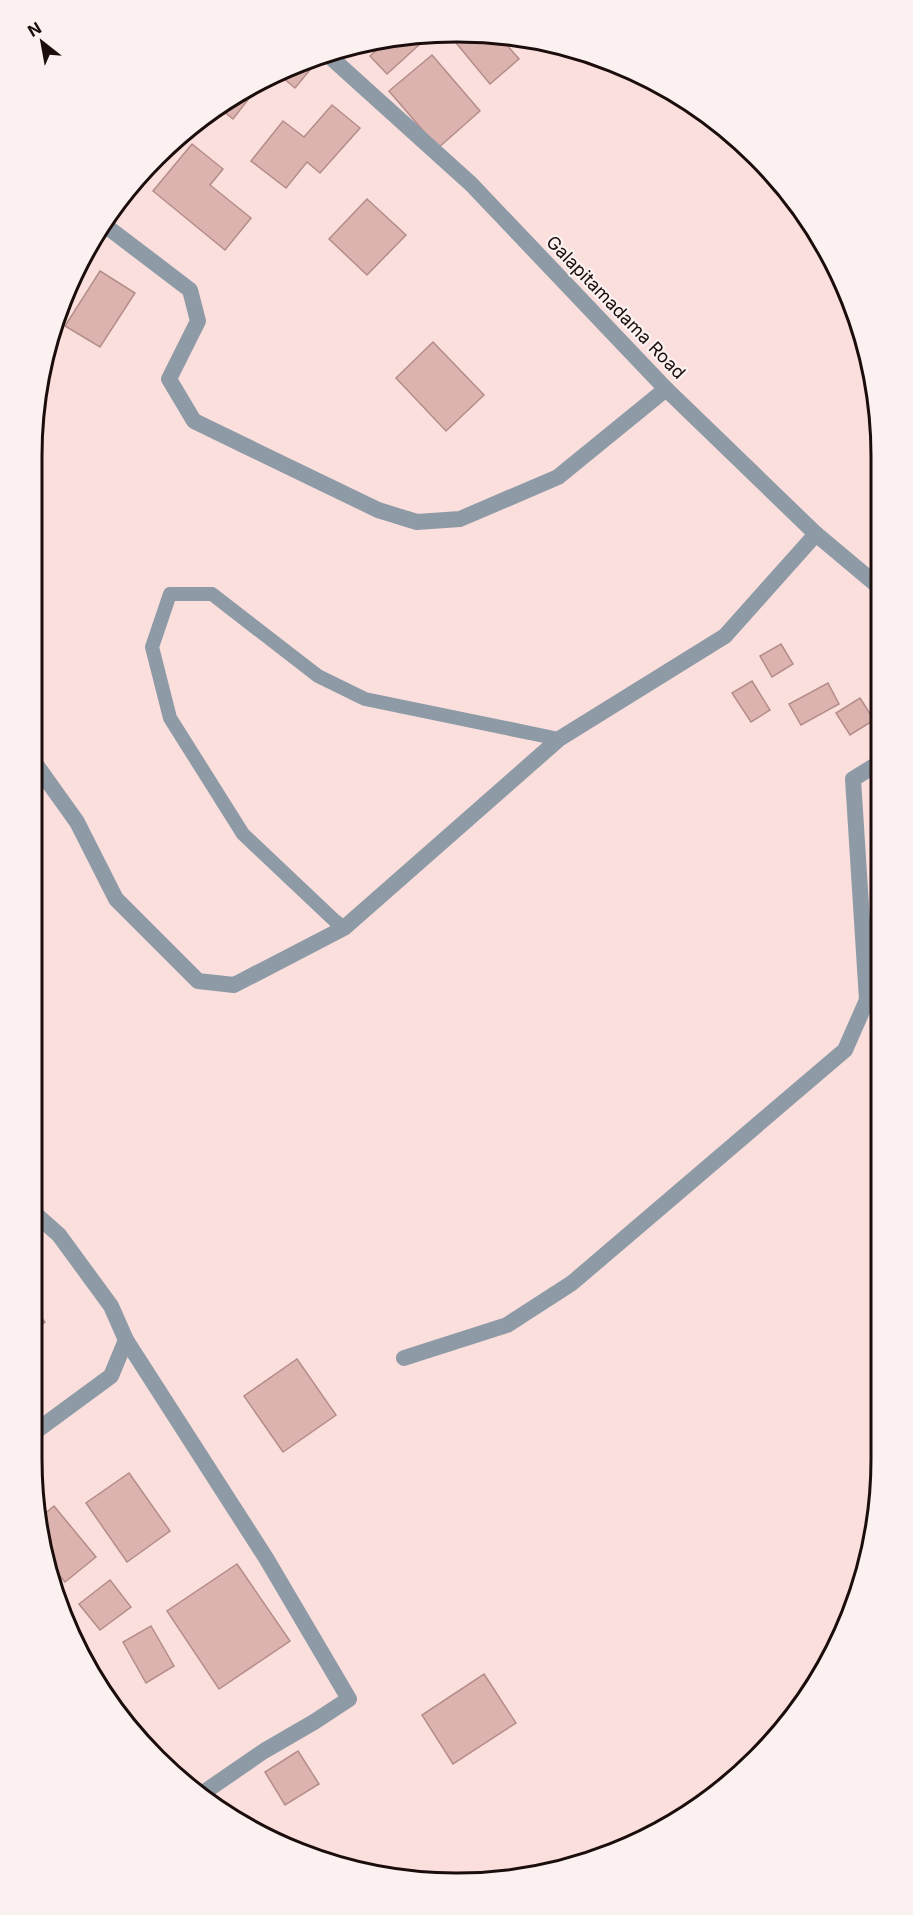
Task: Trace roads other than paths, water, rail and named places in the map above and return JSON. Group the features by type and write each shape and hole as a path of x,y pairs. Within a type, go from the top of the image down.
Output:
{"street":[{"name":"Galapitamadama Road","path":"334,61 471,184 666,389 816,534 871,580"},
{"path":"110,229 190,290 198,321 169,379 194,421 378,510 417,522 460,519 558,477 666,389"},
{"path":"42,773 77,822 116,899 198,981 234,984 344,928 559,739 725,636 816,534"},
{"path":"404,1358 507,1325 572,1283 845,1050 867,1000 853,779 871,768"},
{"path":"42,1220 59,1235 111,1306 126,1340 266,1558 349,1699 264,1751 208,1790"},
{"path":"42,1427 111,1376 126,1340"}],"lane":[{"path":"344,928 243,834 170,718 152,647 170,594 212,594 318,676 365,699 559,739"}]}
